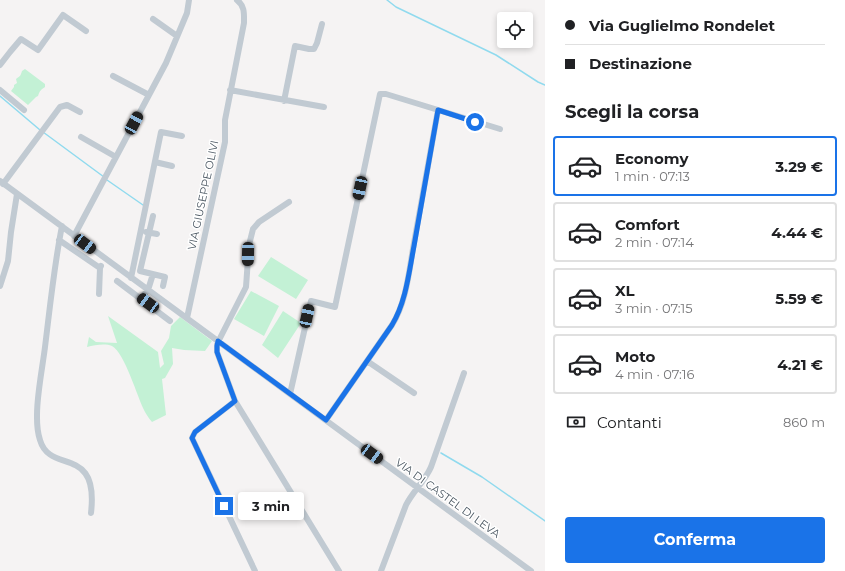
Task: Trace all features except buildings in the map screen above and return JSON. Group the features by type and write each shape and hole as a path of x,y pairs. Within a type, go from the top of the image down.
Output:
{"street":[{"path":"74,236 166,63 187,13 189,0"},
{"name":"VIA GIUSEPPE OLIVI","path":"187,318 225,141 224,125 243,29 243,7 237,0"},
{"path":"0,65 21,39 38,50 63,15 86,30"},
{"path":"153,19 177,36"},
{"path":"284,101 295,46 309,49 314,48 317,43 322,24"},
{"path":"114,76 149,95"},
{"path":"0,90 24,110"},
{"path":"230,90 284,101 324,107"},
{"path":"290,394 311,301 335,307 380,94 386,94 500,130"},
{"path":"2,182 62,106 67,105 80,112"},
{"path":"326,420 395,320 402,302 438,110"},
{"path":"131,278 161,132 182,136"},
{"path":"81,137 116,157"},
{"path":"155,163 172,166"},
{"name":"VIA DI CASTEL DI LEVA","path":"2,182 106,260 531,571"},
{"path":"0,286 7,266 10,232 17,194"},
{"path":"289,202 259,222 253,229 249,245 246,287 218,341 217,352 235,401 339,571"},
{"path":"152,216 140,271 165,276 163,286"},
{"path":"62,226 41,379 37,414 38,432 40,442 44,450 54,456 74,463 87,474 93,496 91,513"},
{"path":"141,230 157,234"},
{"path":"59,240 100,268"},
{"path":"99,294 100,268 106,260"},
{"path":"141,298 148,290 153,274"},
{"path":"117,281 170,321"},
{"path":"154,308 161,299"},
{"path":"367,361 414,393"},
{"path":"381,571 411,495 425,479 432,467 464,373"},
{"path":"235,401 195,432 192,438 255,571"}],"green space":[{"path":"25,69 45,84 45,87 39,92 38,96 28,105 11,91 17,83 16,79"},
{"path":"271,257 308,280 296,299 258,276"},
{"path":"251,291 279,306 264,336 234,319"},
{"path":"283,311 301,323 278,358 262,345"},
{"path":"108,316 158,352 160,368 164,364 161,351 169,338 171,326 180,317 212,341 205,351 172,348 173,364 165,378 162,379 166,415 152,422 145,412 122,357 117,350 112,346 106,345 87,347 89,337 96,342 117,343"}],"waterway":[{"path":"387,0 396,7 496,55 545,85"},
{"path":"0,96 40,130"},
{"path":"43,132 104,177"},
{"path":"107,180 143,205"},
{"path":"441,453 482,477 545,521"}],"route":[{"path":"224,506 192,440 195,432 235,401 217,352 218,341 326,420 392,325 398,314 404,295 438,110 475,122"}]}
